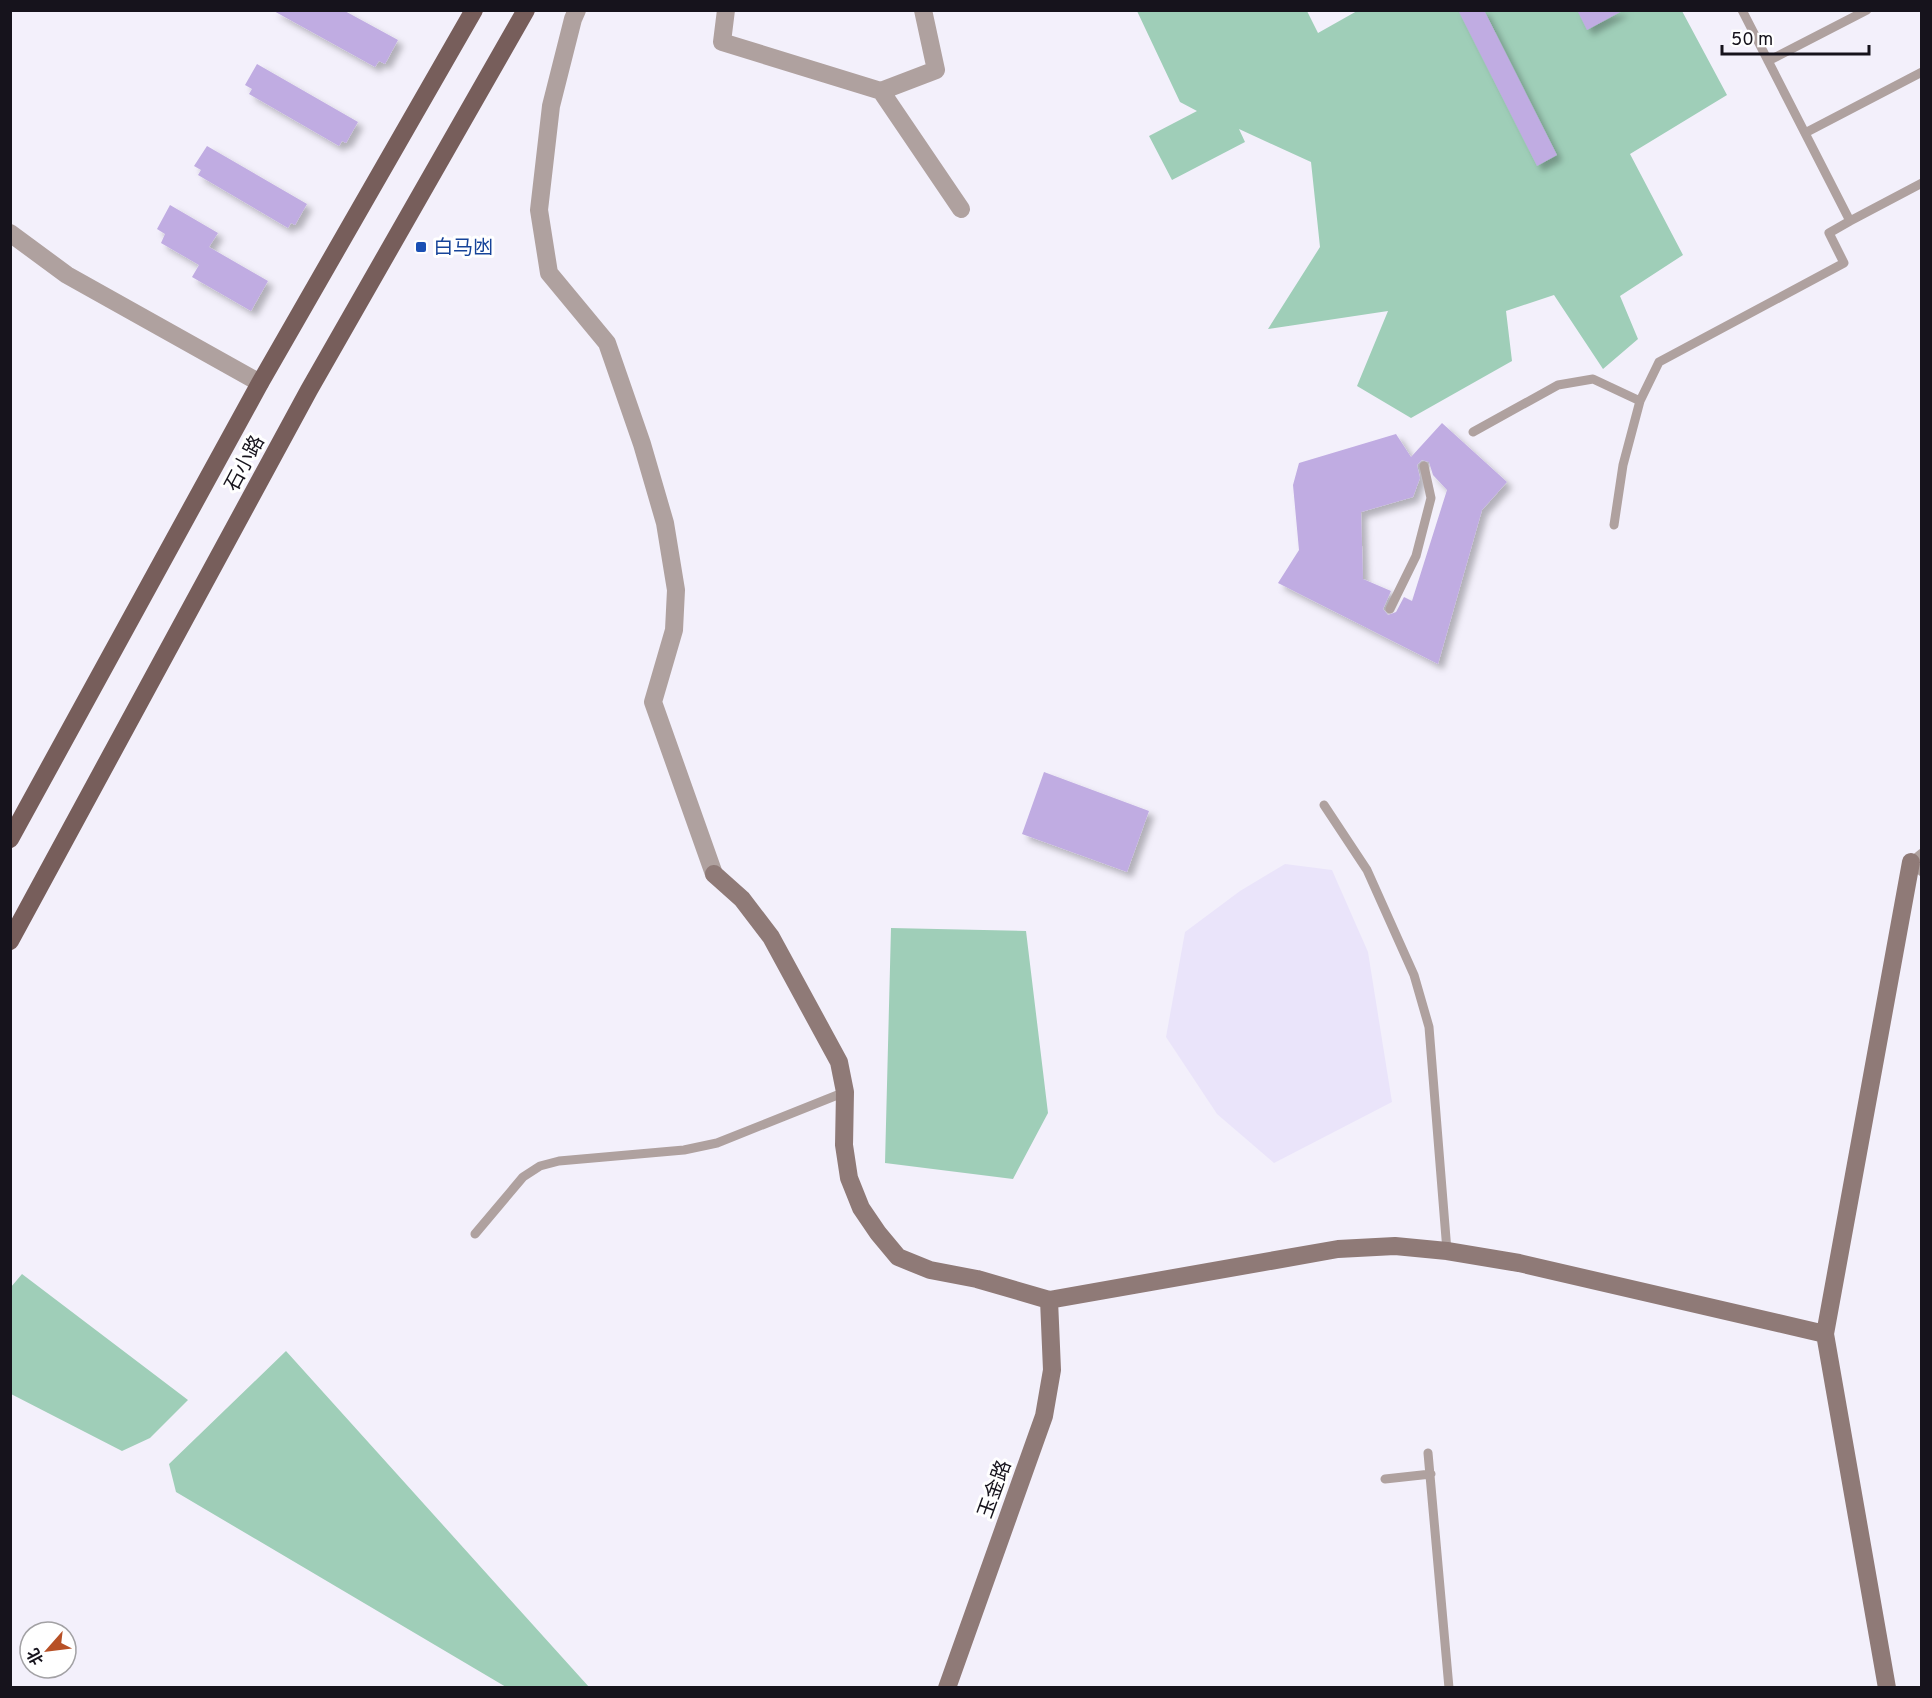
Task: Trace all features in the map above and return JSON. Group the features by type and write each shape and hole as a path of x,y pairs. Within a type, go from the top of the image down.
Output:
{"main road":[{"name":"石小路","path":"10,839 260,382 474,10"},
{"name":"石小路","path":"10,941 309,390 526,10"}],"street":[{"path":"577,10 552,106 539,210 549,273 607,343 642,444 665,523 676,590 674,630 653,702 714,874 742,899 771,937 839,1062 845,1092 844,1145 849,1178 861,1208 898,1257 930,1270 977,1279 1049,1300 1338,1249 1395,1246 1447,1251 1519,1263 1825,1334"},
{"path":"726,10 722,42 881,92 960,209"},
{"path":"881,92 936,70 922,10"},
{"path":"10,232 67,275 260,382"},
{"path":"1887,1688 1825,1334 1918,862"},
{"name":"玉金路","path":"947,1688 1044,1416 1052,1370 1049,1300"}],"lane":[{"path":"1742,10 1850,221"},
{"path":"1768,61 1867,10"},
{"path":"1805,133 1922,72"},
{"path":"1614,525 1623,465 1640,401 1659,362 1844,263 1829,233 1922,183"},
{"path":"1473,432 1558,385 1593,379 1640,401"},
{"path":"1390,609 1416,556 1431,498 1424,466"},
{"path":"1324,806 1367,870 1413,975 1429,1028 1447,1251"},
{"path":"475,1234 523,1177 540,1166 559,1161 684,1150 717,1143 845,1092"},
{"path":"1428,1452 1449,1688"},
{"path":"1385,1479 1431,1474"}],"shaded area":[{"path":"1285,864 1332,870 1368,952 1392,1102 1274,1163 1217,1114 1166,1037 1185,932 1240,891"}],"green space":[{"path":"1137,11 1307,11 1318,33 1357,11 1682,11 1727,95 1630,154 1683,255 1620,296 1638,339 1603,369 1554,295 1506,311 1512,361 1411,418 1357,386 1388,311 1268,329 1320,247 1311,162 1239,129 1245,142 1172,180 1149,136 1197,111 1180,102"},
{"path":"891,928 1026,931 1048,1113 1013,1179 885,1163"},
{"path":"22,1274 188,1400 150,1438 122,1451 11,1394 11,1287"},
{"path":"286,1351 589,1687 506,1687 176,1492 169,1464"}],"building":[{"path":"272,10 343,10 398,40 385,64 379,61 375,67"},
{"path":"1458,10 1484,10 1557,155 1537,166"},
{"path":"1577,10 1624,10 1587,30"},
{"path":"257,64 358,122 346,143 342,141 339,146 249,94 252,89 245,85"},
{"path":"207,146 307,204 295,225 291,223 288,228 198,175 201,170 194,166"},
{"path":"170,205 218,233 209,247 268,281 251,311 192,277 199,265 161,243 165,234 157,229"},
{"path":"1442,423 1507,482 1482,510 1438,664 1278,583 1299,550 1293,485 1299,463 1396,434 1411,457","holes":["1422,460 1429,462 1433,475 1447,490 1412,601 1404,597 1396,612 1388,615 1383,609 1391,591 1363,579 1361,512 1413,497 1420,478 1417,465"]},
{"path":"1044,772 1149,811 1127,872 1022,834"}],"place":[{"name":"白马凼","path":"421,247"}]}
